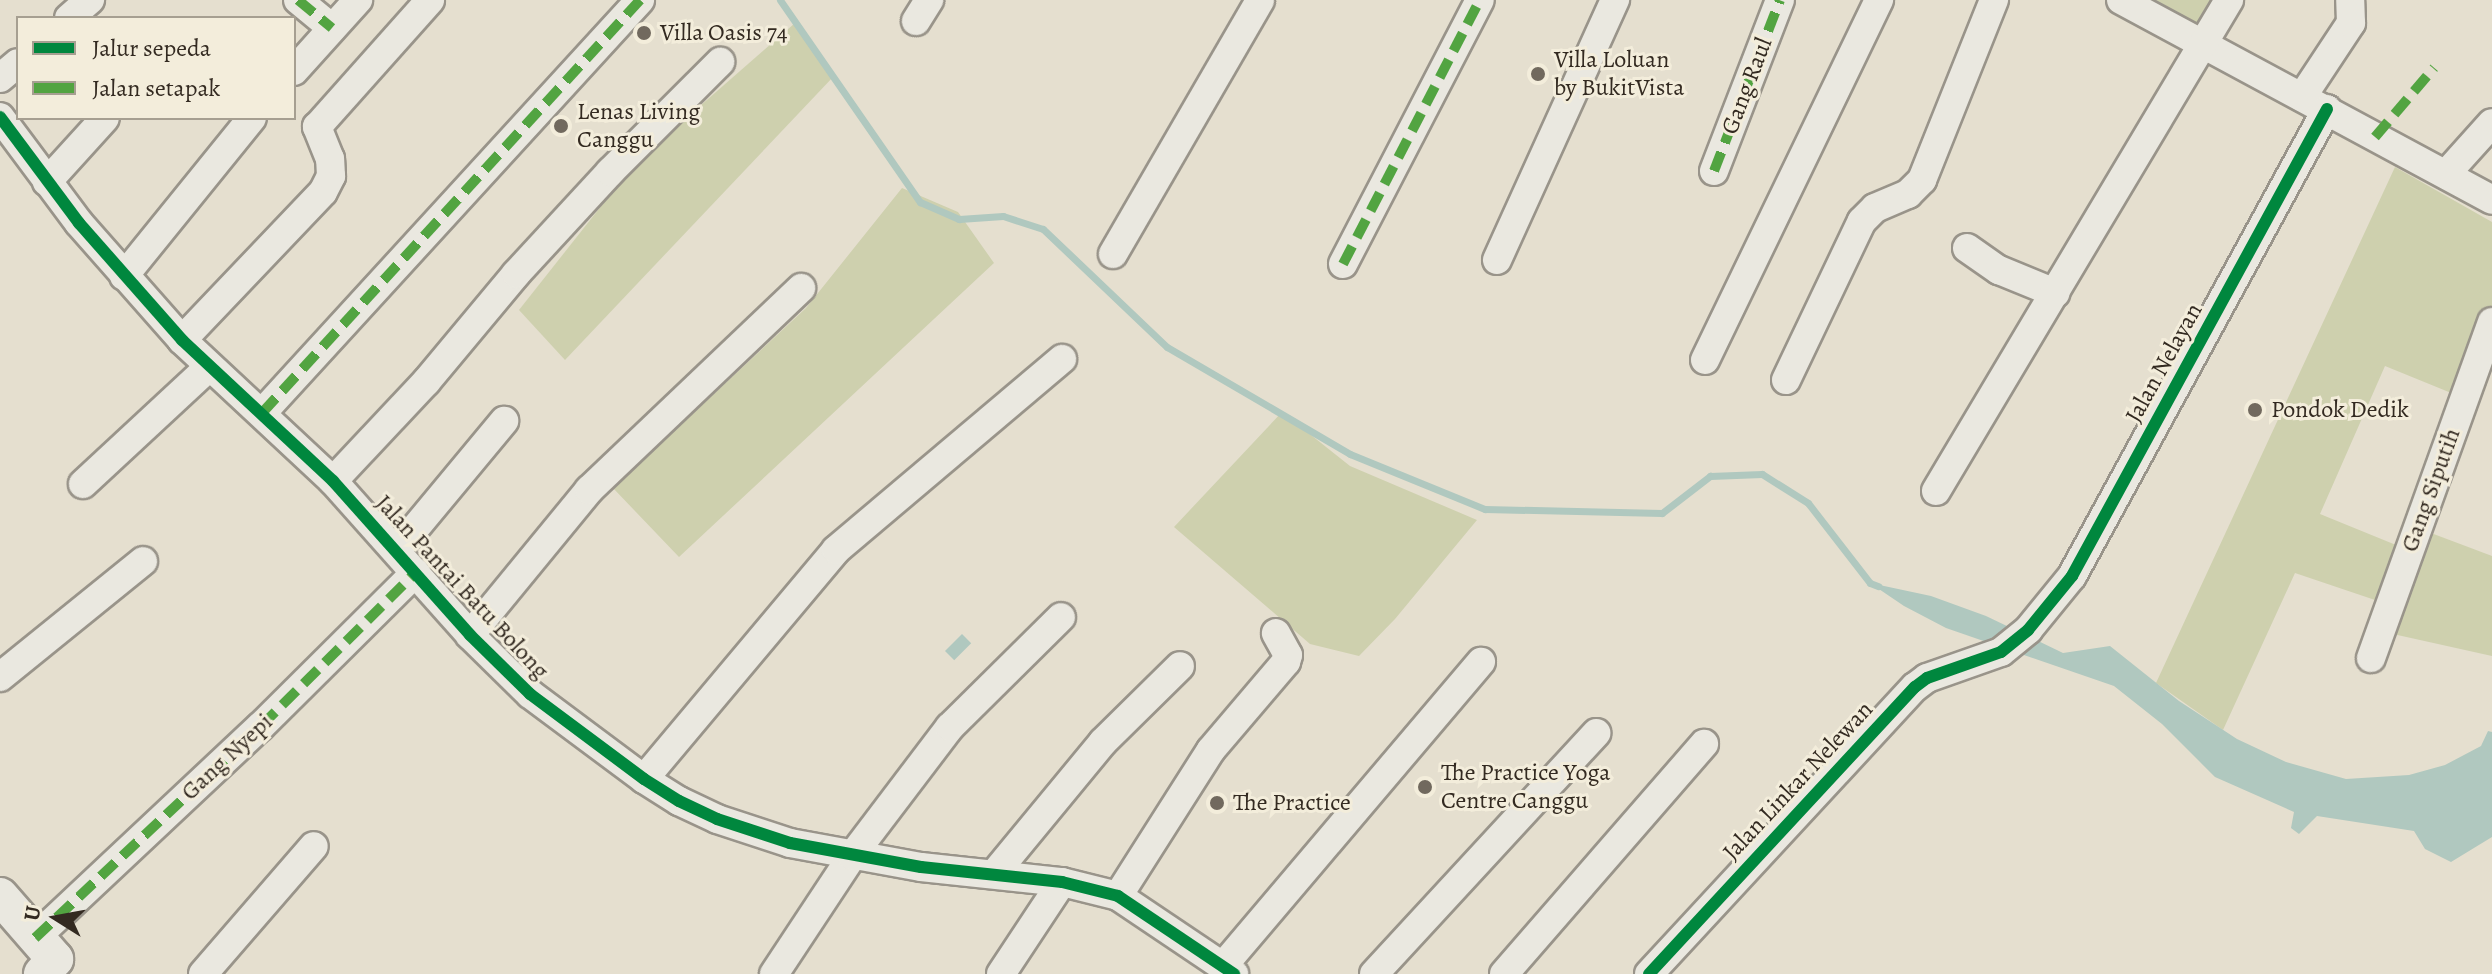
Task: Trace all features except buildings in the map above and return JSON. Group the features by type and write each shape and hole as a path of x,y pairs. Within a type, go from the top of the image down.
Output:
{"street":[{"path":"71,16 90,0"},
{"path":"298,0 332,28"},
{"path":"296,69 358,0"},
{"path":"182,340 323,192 331,176 330,159 317,127 430,0"},
{"path":"262,413 640,0"},
{"path":"1113,254 1260,0"},
{"path":"1343,264 1480,0"},
{"path":"1497,260 1615,0"},
{"name":"Gang Raul","path":"1714,171 1780,0"},
{"path":"1705,360 1879,0"},
{"path":"1786,380 1862,221 1875,208 1908,194 1922,180 1994,0"},
{"path":"2121,0 2447,173 2492,200"},
{"path":"1936,491 2201,42 2229,0"},
{"name":"Jalan Nelayan","path":"2001,652 2028,630 2072,576 2315,103 2351,23 2350,0"},
{"path":"333,481 426,382 547,240 720,62"},
{"path":"0,78 16,65"},
{"name":"Jalan Pantai Batu Bolong","path":"0,117 47,182 124,276 182,340 333,481 470,635 530,694 644,779 679,801 717,819 790,843 852,856 1062,882 1118,896 1228,970"},
{"path":"47,182 103,120"},
{"path":"124,276 250,120"},
{"path":"2447,173 2492,123"},
{"path":"1967,248 1999,270 2055,293"},
{"path":"470,635 589,490 801,288"},
{"name":"Gang Siputih","path":"2371,658 2492,322"},
{"path":"644,779 836,550 1062,359"},
{"path":"83,484 209,367"},
{"path":"397,550 504,421"},
{"path":"0,677 143,561"},
{"name":"Gang Nyepi","path":"50,961 261,726 416,572"},
{"path":"774,974 852,856 950,727 1061,617"},
{"path":"1118,896 1211,750 1286,662 1288,655 1276,633"},
{"name":"Jalan Linkar Nelewan","path":"1649,974 1915,687 1927,678 2001,652"},
{"path":"1228,970 1481,662"},
{"path":"995,873 1103,742 1180,666"},
{"path":"1374,974 1596,733"},
{"path":"1504,974 1704,744"},
{"path":"203,974 314,846"},
{"path":"1001,974 1062,882"},
{"path":"0,896 50,961"}],"green space":[{"path":"2140,0 2220,0 2202,29"},
{"path":"795,23 834,76 565,360 519,310 636,162"},
{"path":"2395,167 2492,222 2492,319 2466,399 2385,366 2320,514 2396,545 2375,600 2295,573 2223,730 2156,683"},
{"path":"902,188 958,212 994,263 679,557 613,488 806,308"},
{"path":"1282,412 1350,466 1477,520 1395,619 1359,656 1310,644 1174,527"},
{"path":"2431,533 2492,556 2492,656 2393,634"}],"shaded area":[{"path":"1870,583 1931,596 1986,616 2063,653 2110,646 2179,701 2237,739 2286,762 2346,779 2409,775 2445,765 2481,746 2488,731 2492,732 2492,837 2451,862 2425,849 2414,831 2317,816 2299,834 2291,828 2294,812 2215,777 2162,724 2114,686 1946,628 1904,606"},
{"path":"962,634 971,643 954,660 945,651"}],"waterway":[{"path":"780,0 920,202 959,219 1003,216 1043,229 1167,347 1350,454 1485,509 1662,513 1710,476 1762,474 1808,503 1870,583 1878,586"}],"marked path":[{"path":"298,0 332,28"},
{"path":"262,413 640,0"},
{"path":"1343,264 1480,0"},
{"path":"1714,171 1780,0"},
{"path":"2375,137 2434,68"},
{"path":"35,938 261,726 416,572"}],"cycle path":[{"path":"1649,974 1915,687 1927,678 2001,652 2028,630 2072,576 2327,109"},
{"path":"0,117 79,223 182,340 333,481 470,635 530,694 644,779 679,801 717,819 790,843 921,867 1062,882 1118,896 1234,974"}],"place":[{"name":"Villa Oasis 74","path":"644,33"},
{"name":"Villa Loluan by BukitVista","path":"1538,74"},
{"name":"Lenas Living Canggu","path":"561,126"},
{"name":"Pondok Dedik","path":"2255,410"},
{"name":"The Practice Yoga Centre Canggu","path":"1425,787"},
{"name":"The Practice","path":"1217,803"}]}
